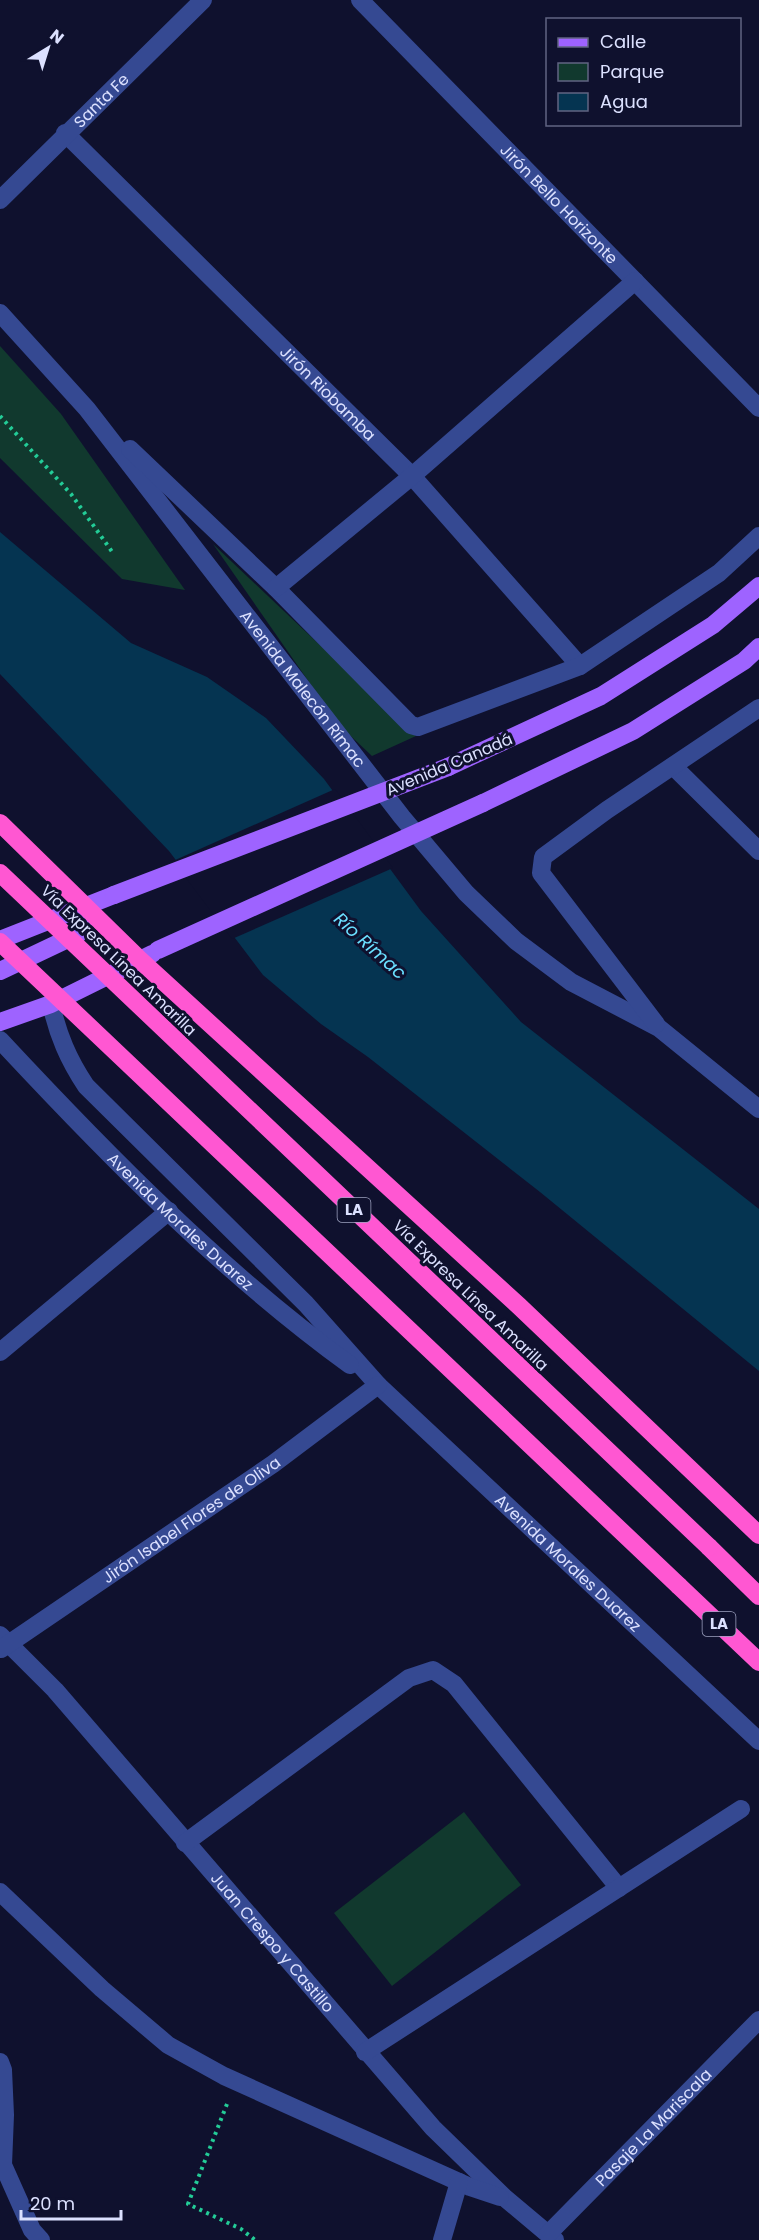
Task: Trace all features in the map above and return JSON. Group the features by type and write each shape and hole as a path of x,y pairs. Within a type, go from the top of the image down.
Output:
{"highway":[{"path":"0,823 140,960 510,1298 759,1535"},
{"name":"Vía Expresa Línea Amarilla","path":"0,873 759,1596"},
{"name":"LA","path":"0,941 759,1662"}],"main road":[{"name":"Avenida Canadá","path":"0,941 448,767 601,696 713,625 759,586"},
{"path":"0,1022 51,1004 158,950 483,803 633,731 744,661 759,647"},
{"path":"0,971 78,934 84,922 86,908"}],"street":[{"name":"Santa Fe","path":"0,200 203,0"},
{"name":"Jirón Bello Horizonte","path":"360,0 759,408"},
{"name":"Jirón Riobamba","path":"66,133 412,476 580,666"},
{"path":"276,588 412,476 634,281"},
{"name":"Avenida Malecón Rímac","path":"0,313 87,409 276,588 411,725 426,724 580,666"},
{"name":"Avenida Malecón Rímac","path":"87,409 402,817 466,892 516,941 571,982 659,1028 759,1109"},
{"path":"580,666 718,573 759,536"},
{"path":"759,708 673,766 759,851"},
{"name":"Avenida Malecón Rímac","path":"659,1028 541,873 543,857 673,766"},
{"name":"Avenida Morales Duarez","path":"51,1004 58,1035 70,1062 86,1086 306,1304 378,1385 759,1741"},
{"name":"Avenida Morales Duarez","path":"0,1040 61,1106 169,1211 290,1321 378,1385"},
{"path":"0,1352 169,1211"},
{"name":"Jirón Isabel Flores de Oliva","path":"3,1643 273,1464 378,1385"},
{"name":"Juan Crespo y Castillo","path":"3,1643 55,1690 365,2052 433,2128 505,2198 551,2237"},
{"path":"186,1843 409,1677 433,1670 454,1684 619,1888"},
{"path":"365,2052 741,1809"},
{"path":"0,1892 102,1989 168,2045 236,2081 459,2182 505,2198"},
{"name":"Pasaje La Mariscala","path":"551,2237 759,2020"},
{"path":"0,2062 3,2070 5,2115 1,2167 32,2230 41,2240"},
{"path":"442,2240 459,2182"}],"path":[{"path":"0,416 71,494 113,554"},
{"path":"236,2081 188,2204 241,2229 255,2240"}],"green space":[{"path":"0,346 61,414 185,590 122,579 0,458"},
{"path":"213,544 416,736 372,756 339,725"},
{"path":"464,1812 521,1885 392,1986 334,1913"}],"water":[{"name":"Río Rímac","path":"0,532 131,643 207,677 266,718 324,779 421,911 521,1022 759,1209 759,1371 540,1192 368,1057 321,1024 263,975 169,851 0,674"}],"pier":[{"path":"335,789 393,868 232,939 173,861"}]}
